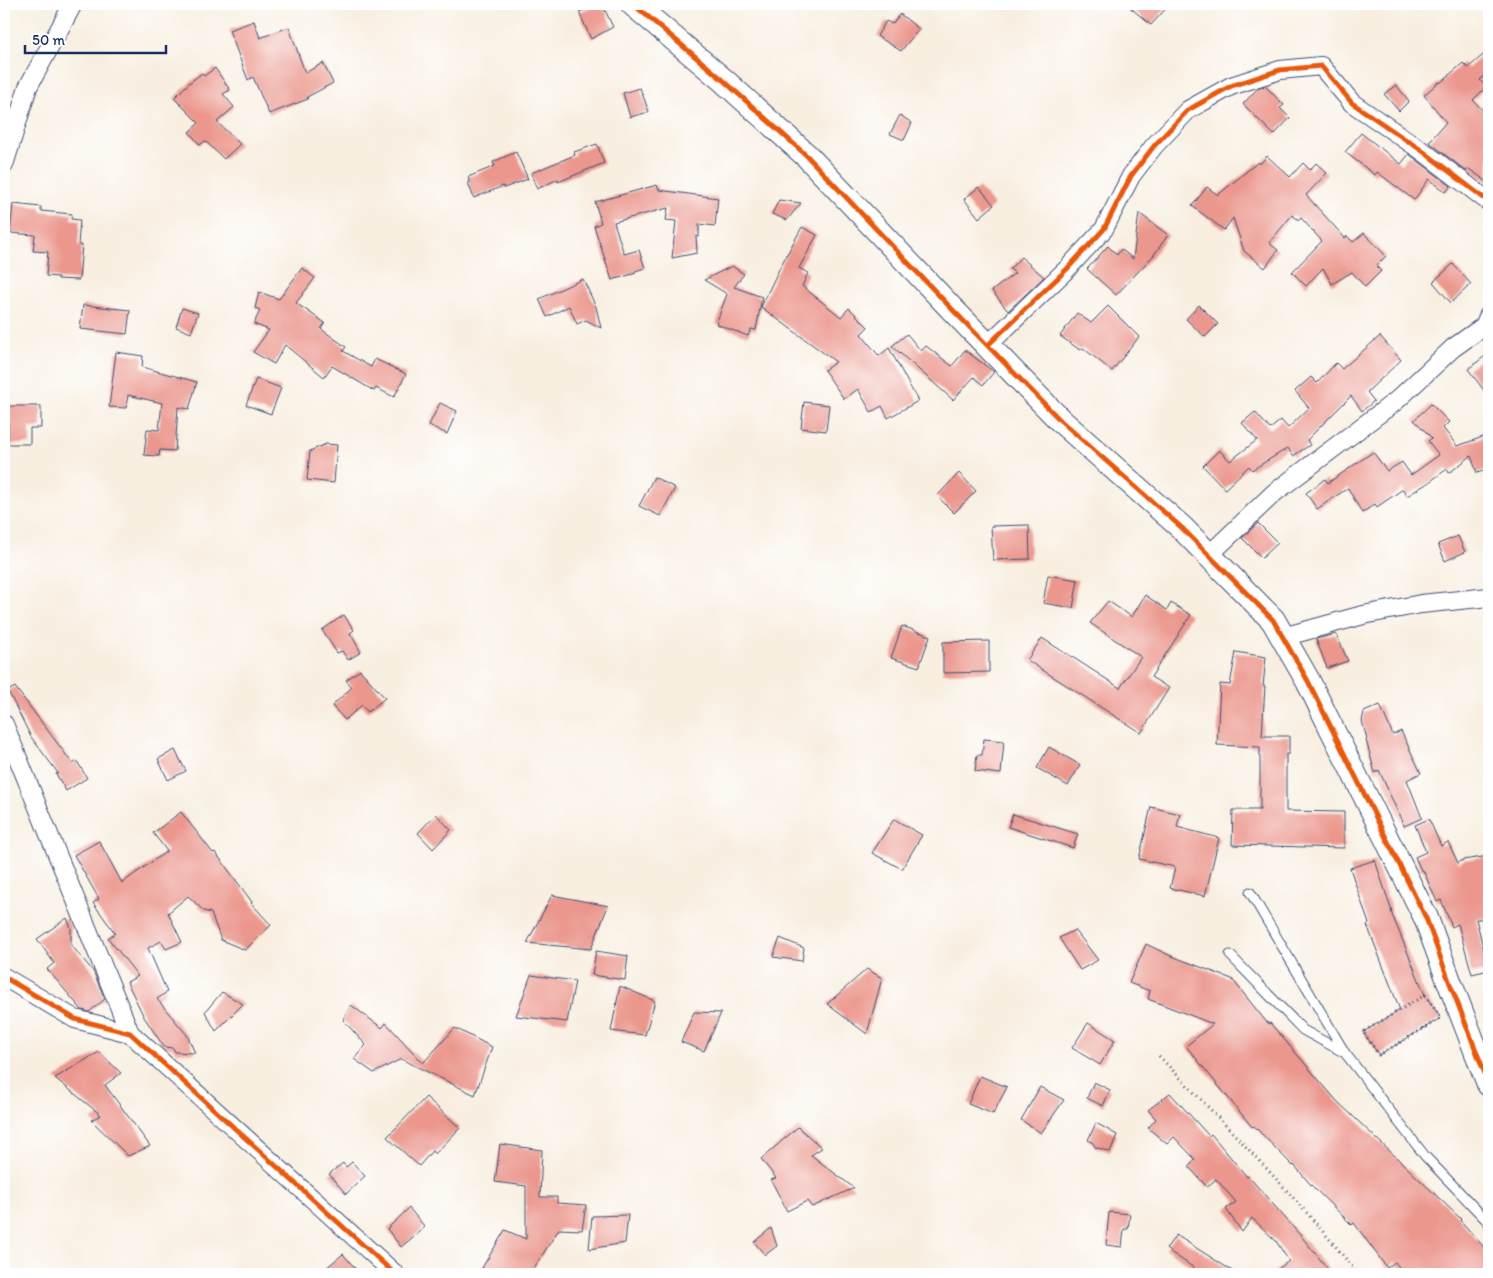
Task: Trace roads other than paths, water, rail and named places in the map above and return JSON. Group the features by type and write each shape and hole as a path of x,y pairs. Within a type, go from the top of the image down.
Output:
{"street":[{"path":"4,164 28,87 73,4"},
{"path":"633,4 723,80 807,156 1061,421 1182,528 1273,620 1308,681 1426,918 1489,1084"},
{"path":"988,346 1067,269 1104,229 1131,176 1154,146 1188,110 1231,86 1280,70 1322,66 1352,102 1424,152 1489,202"},
{"path":"1209,555 1274,493 1396,401 1453,348 1484,326 1489,315"},
{"path":"1283,637 1362,616 1413,605 1489,597"},
{"path":"4,724 130,1033 395,1274"},
{"path":"4,977 75,1019 130,1033"}],"lane":[{"path":"1250,892 1345,1053 1425,1156 1489,1223"},
{"path":"1230,956 1304,1030 1345,1053"}]}
